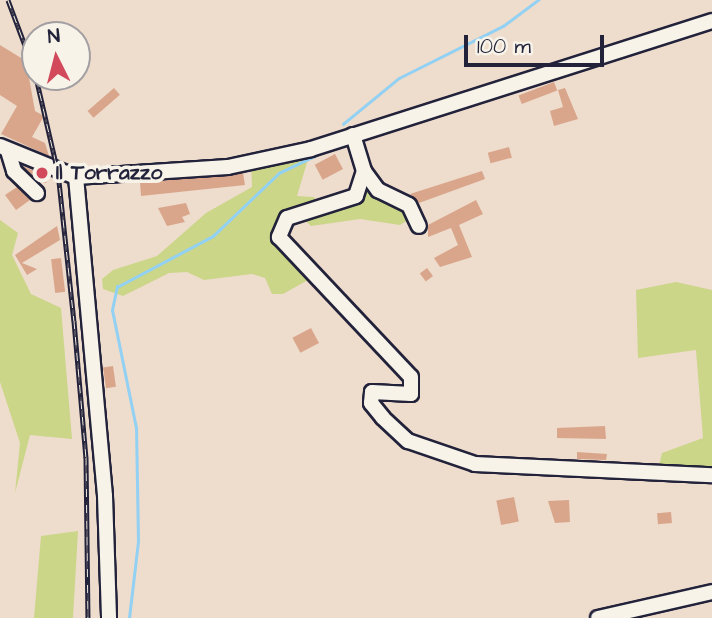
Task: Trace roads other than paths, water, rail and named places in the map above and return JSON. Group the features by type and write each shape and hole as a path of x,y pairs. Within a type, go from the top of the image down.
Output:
{"street":[{"path":"4,148 76,177 228,167 353,135 712,21"},
{"path":"353,135 364,172 378,190 409,205 419,226"},
{"path":"4,148 14,171 37,194"},
{"path":"364,172 356,196 287,218 279,237 411,377 411,394 385,388 372,392 371,403 408,441 475,464 712,475"},
{"path":"76,177 105,496 109,618"},
{"path":"598,618 712,592"}],"waterway":[{"path":"343,124 399,78 503,26 538,0"},
{"path":"129,618 138,541 136,428 112,310 117,287 213,236 279,173 323,152"}],"railway":[{"path":"8,0 21,35"},
{"path":"39,91 58,172 74,321 86,457 88,618"}],"place":[{"name":"Il Torrazzo","path":"42,173"}]}
